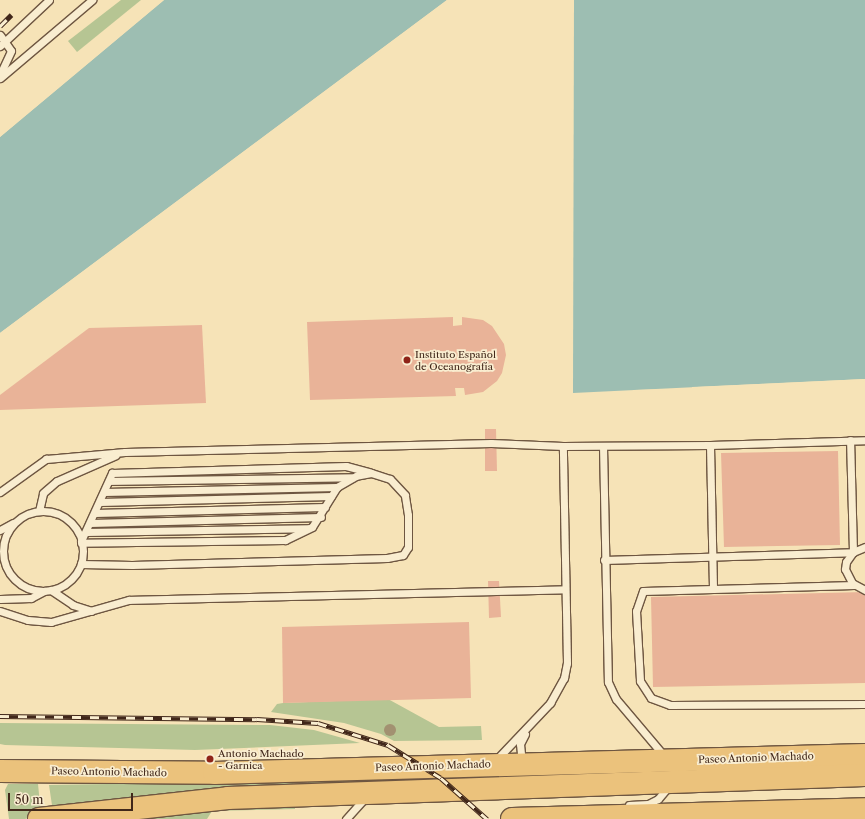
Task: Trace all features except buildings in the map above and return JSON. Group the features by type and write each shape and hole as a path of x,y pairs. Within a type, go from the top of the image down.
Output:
{"main road":[{"name":"Paseo Antonio Machado","path":"0,771 214,773 492,764 534,775 671,772 865,755"},
{"name":"Paseo Antonio Machado","path":"39,819 228,798 369,794 534,775 671,772 865,775"},
{"path":"510,819 865,809"}],"lane":[{"path":"2,44 48,0"},
{"path":"0,76 92,0"},
{"path":"0,35 2,44 11,51 0,76"},
{"path":"850,440 853,552 846,562 845,569 847,577 854,585 865,590"},
{"path":"0,492 46,460 125,452 468,443 603,446 710,445 865,440"},
{"path":"710,445 713,589"},
{"path":"492,764 527,730 550,703 564,678 567,663 563,446"},
{"path":"603,446 604,560 608,682 616,699 671,772 658,799 648,804 617,805"},
{"path":"39,511 43,494 57,481 125,452"},
{"path":"81,542 112,473 231,468 346,466 390,479 405,495 408,516 408,547 403,555 365,559 179,564 81,564"},
{"path":"109,481 354,477 371,473"},
{"path":"104,492 337,487 354,477"},
{"path":"81,542 285,540 312,528 337,487"},
{"path":"100,502 332,496"},
{"path":"95,512 325,506"},
{"path":"0,530 27,514 39,511 63,516 73,524 81,542 81,564 69,580 30,598 0,599"},
{"path":"90,523 320,517"},
{"path":"16,521 4,542 3,555 6,567 13,578 24,586 37,591 49,590 73,605 91,611"},
{"path":"86,532 312,528"},
{"path":"604,560 853,552 865,547"},
{"path":"854,585 644,591 636,611 640,682 651,698 670,705 865,704"},
{"path":"0,611 28,620 51,622 129,600 189,597 494,592 565,588"},
{"path":"527,730 520,744 534,775"},
{"path":"346,819 369,794"},
{"path":"510,819 537,810"}],"green space":[{"path":"121,0 141,0 77,52 68,41"},
{"path":"388,699 439,727 481,726 482,740 394,741 381,734 344,723 271,712 277,704 283,703"},
{"path":"0,723 270,725 314,730 360,743 195,750 5,745 0,744"},
{"path":"506,775 508,778 455,781 452,778"},
{"path":"431,778 438,783 309,786 308,782"},
{"path":"293,781 294,787 176,792 95,802 53,812 49,785"},
{"path":"8,784 38,784 41,814 25,819 9,819 5,790"},
{"path":"295,806 295,809 212,811 207,819 118,819 206,809"}],"water":[{"path":"164,0 447,0 0,333 0,137"},
{"path":"574,0 865,0 865,379 573,393"}],"pier":[{"path":"160,0 164,0 0,137 0,134"},
{"path":"449,0 0,335 0,333"},
{"path":"572,0 573,393 571,393"},
{"path":"865,379 865,381 692,389 692,387"},
{"path":"633,390 671,390 633,392"}],"railway":[{"path":"0,26 11,15"},
{"path":"0,716 257,719 318,723 388,745 441,778 487,819"}],"place":[{"name":"Instituto Español de Oceanografía","path":"407,360"},
{"name":"Antonio Machado - Garnica","path":"210,759"}]}
